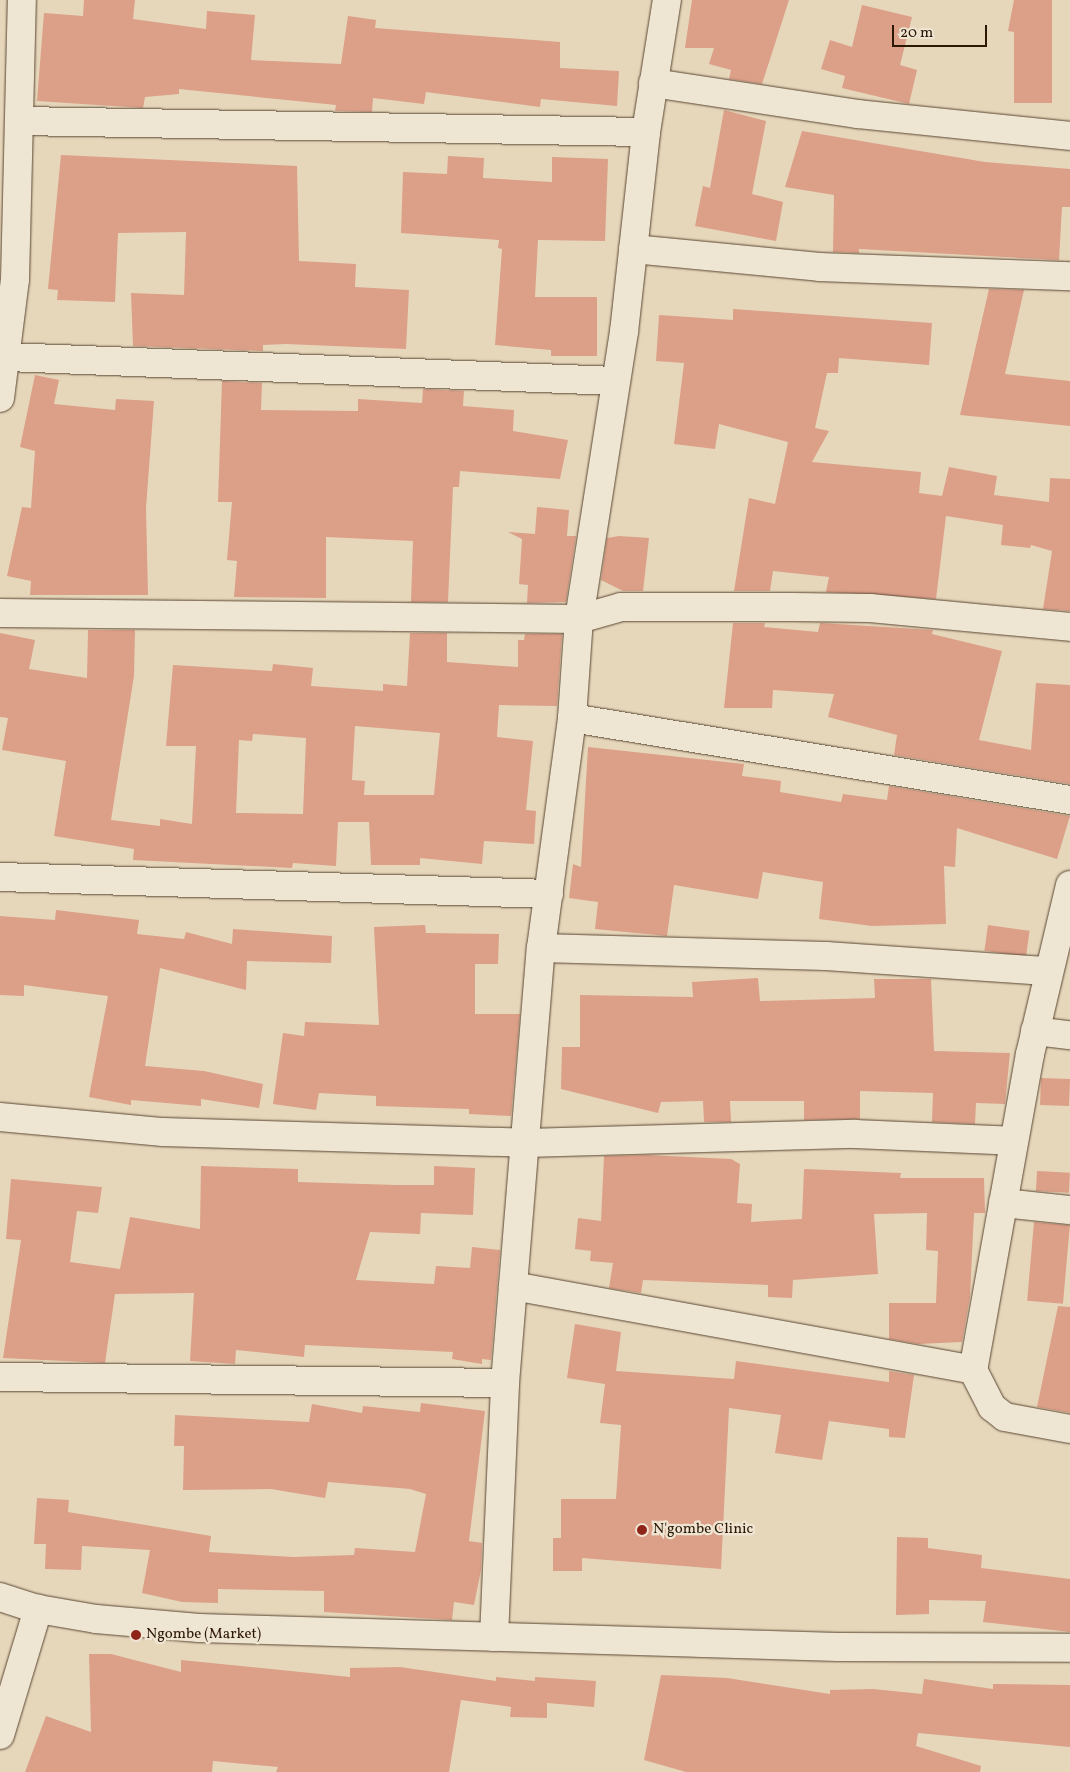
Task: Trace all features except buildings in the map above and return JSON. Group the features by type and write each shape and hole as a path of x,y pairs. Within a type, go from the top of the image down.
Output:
{"street":[{"path":"0,398 7,357 8,279 20,121 22,0"},
{"path":"494,1637 505,1383 541,948 572,718 579,619 615,381 633,249 646,132 667,0"},
{"path":"654,83 858,114 1070,136"},
{"path":"20,121 646,132"},
{"path":"633,249 819,267 1070,276"},
{"path":"7,357 615,381"},
{"path":"0,612 579,619 621,607 870,608 1070,627"},
{"path":"572,718 1070,800"},
{"path":"0,877 549,894"},
{"path":"1070,885 1035,1031 973,1370 992,1407 1005,1417 1070,1429"},
{"path":"541,948 826,956 1048,971"},
{"path":"1035,1031 1070,1035"},
{"path":"0,1117 163,1132 526,1143 855,1134 1014,1141"},
{"path":"1003,1203 1070,1210"},
{"path":"513,1286 973,1370"},
{"path":"0,1377 505,1383"},
{"path":"0,1597 38,1609 199,1628 494,1637 1070,1648"},
{"path":"0,1734 38,1609"}],"place":[{"name":"N'gombe Clinic","path":"642,1530"},
{"name":"Ngombe (Market)","path":"136,1635"}]}
